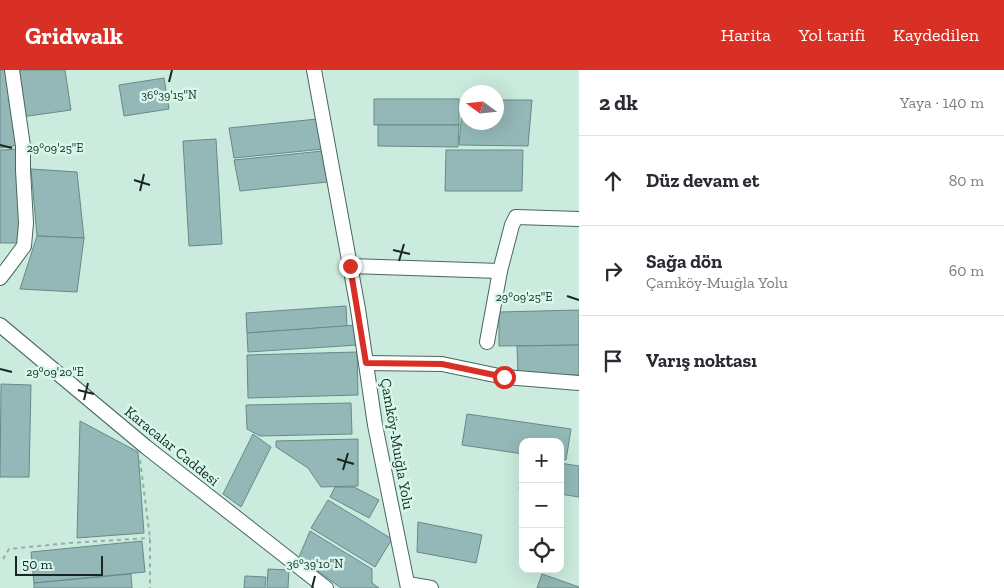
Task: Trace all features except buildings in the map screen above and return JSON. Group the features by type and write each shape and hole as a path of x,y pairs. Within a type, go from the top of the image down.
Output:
{"street":[{"path":"0,278 24,246 26,222 23,146 12,70"},
{"name":"Çamköy-Muığla Yolu","path":"314,70 350,266 375,426 408,586"},
{"path":"487,342 500,271 512,225 516,217 579,219"},
{"path":"350,266 500,271"},
{"name":"Karacalar Caddesi","path":"0,325 137,440 326,588"},
{"path":"366,363 442,364 504,377 579,383"},
{"path":"408,586 431,588"}],"path":[{"path":"137,440 150,538 150,588"},
{"path":"4,559 9,549 150,538"}],"route":[{"path":"350,266 366,363 442,364 504,377"}]}
